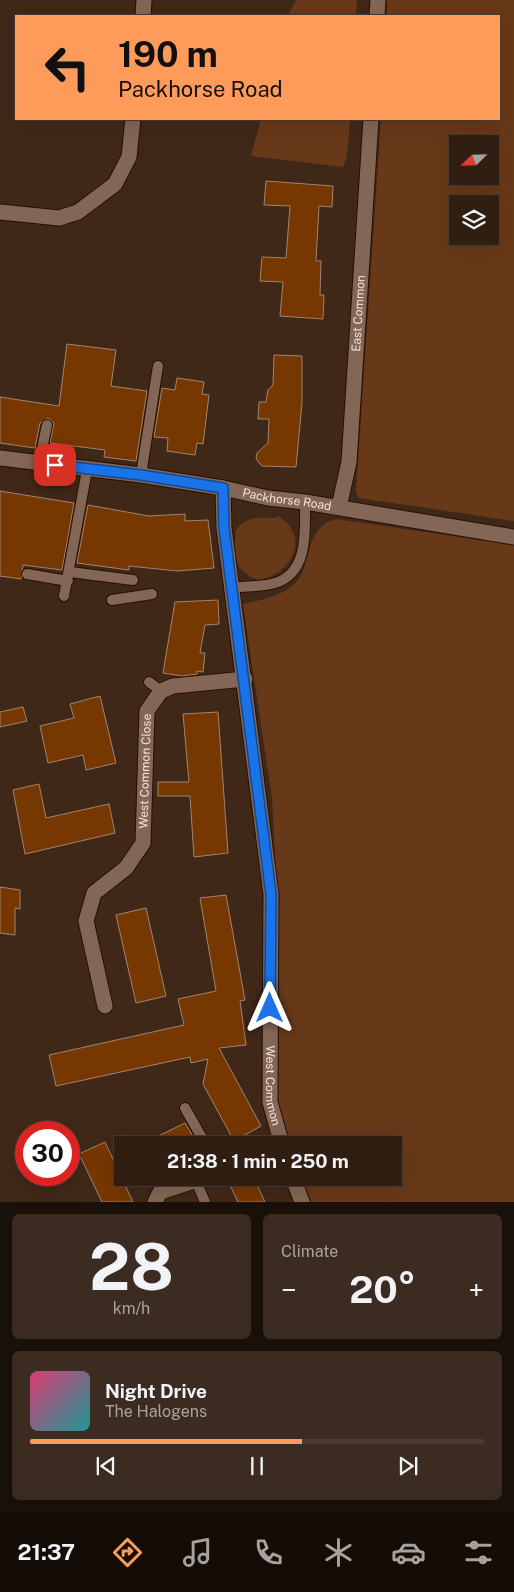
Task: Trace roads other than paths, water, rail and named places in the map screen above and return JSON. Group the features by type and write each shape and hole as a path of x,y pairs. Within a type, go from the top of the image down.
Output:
{"street":[{"path":"143,15 144,0"},
{"path":"377,15 378,0"},
{"path":"0,212 59,218 78,212 114,184 129,157 133,120"},
{"name":"East Common","path":"339,508 349,462 371,120"},
{"name":"Packhorse Road","path":"0,458 141,475 223,488 268,498 305,502 514,537"},
{"name":"West Common","path":"223,488 224,528 271,894 270,1102 277,1136"},
{"name":"West Common Close","path":"106,1006 86,921 94,893 126,868 143,843 147,711 155,687 245,680"},
{"path":"155,1202 160,1192 178,1186"},
{"path":"296,1186 302,1202"}],"lane":[{"path":"141,475 158,366"},
{"path":"40,463 47,425"},
{"path":"64,596 69,577 87,470"},
{"path":"232,588 275,583 290,575 299,564 305,533 305,502"},
{"path":"27,574 133,580"},
{"path":"112,600 152,594"},
{"path":"185,1108 201,1136"},
{"path":"201,1186 205,1202"}]}
